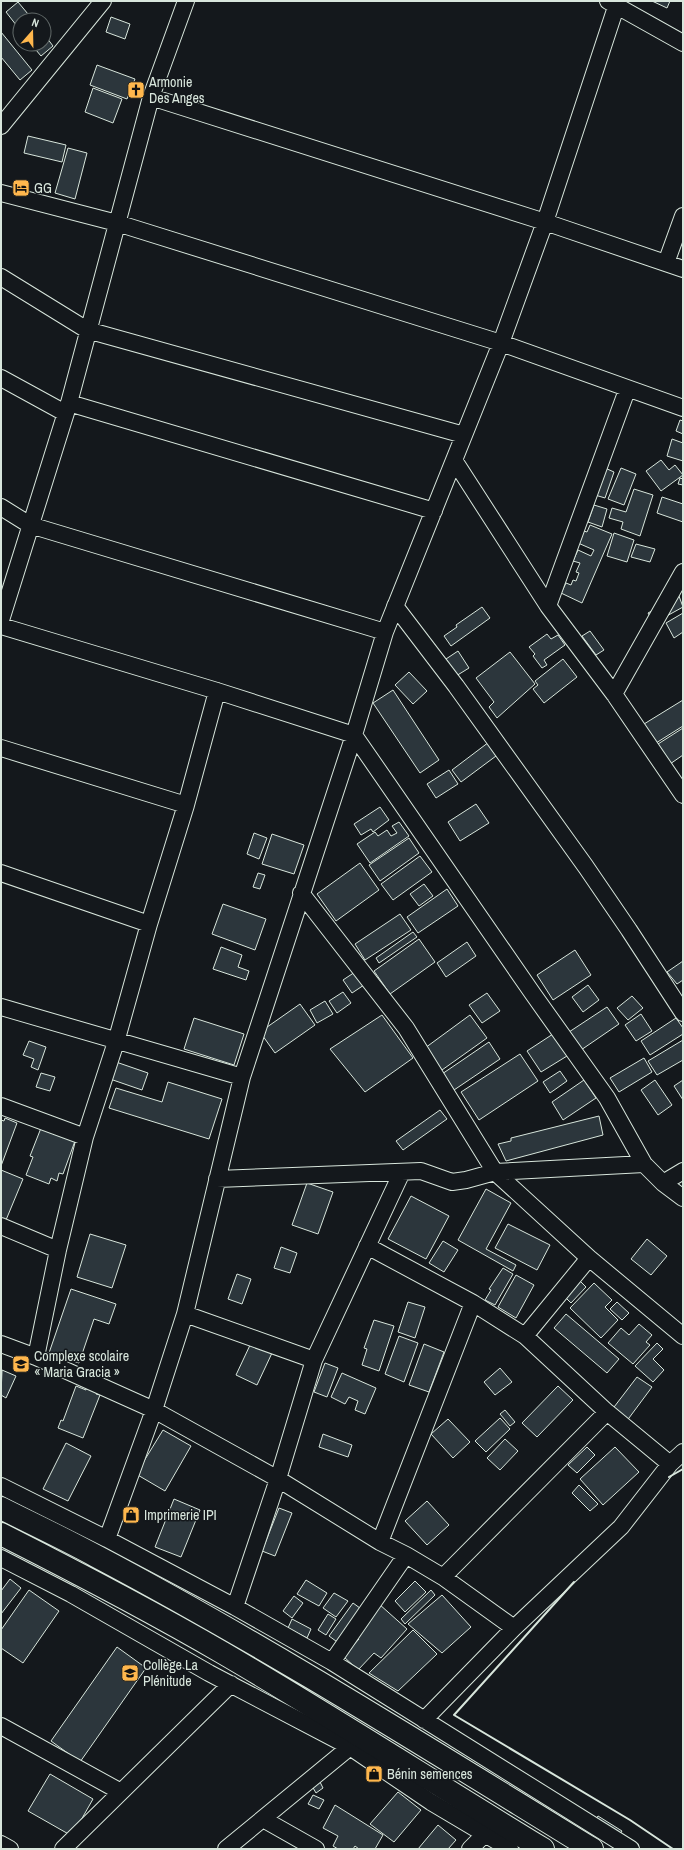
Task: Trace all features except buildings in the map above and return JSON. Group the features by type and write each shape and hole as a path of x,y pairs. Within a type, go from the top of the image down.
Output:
{"highway":[{"path":"1,1508 96,1556 234,1633 394,1727 592,1849"},
{"path":"1,1534 83,1575 223,1652 542,1849"}],"street":[{"path":"1,126 103,1"},
{"path":"1,620 6,592 30,525 67,408 87,330 152,97 186,1"},
{"path":"107,1539 154,1410 185,1314 242,1077 354,735 385,632 501,343 545,222 614,3 683,43"},
{"path":"152,97 545,222 683,269"},
{"path":"1,193 117,222 501,343 627,390 683,408"},
{"path":"666,263 683,216"},
{"path":"1,277 87,330 464,435"},
{"path":"1,378 67,408 434,511"},
{"path":"548,606 627,390"},
{"path":"454,460 548,606 614,694 683,795"},
{"path":"1,507 30,525 385,632"},
{"path":"614,694 683,572"},
{"path":"395,606 456,686 586,867 683,1013"},
{"path":"1,626 217,691 354,735 533,994 607,1098 644,1164 663,1183 683,1198"},
{"path":"36,1357 58,1250 84,1137 116,1042 149,924 186,805 217,691"},
{"path":"1,748 186,805"},
{"path":"1,873 149,924"},
{"path":"301,893 406,1028 495,1172 589,1258 683,1336"},
{"path":"1,1007 116,1042 242,1077"},
{"path":"1,1106 84,1137"},
{"path":"217,1180 421,1171 452,1182 466,1180 495,1172 644,1164"},
{"path":"663,1183 683,1171"},
{"path":"235,1607 278,1479 314,1360 402,1172"},
{"path":"1,1226 58,1250"},
{"path":"367,1246 473,1303 526,1336 607,1412 670,1464"},
{"path":"526,1336 589,1258"},
{"path":"380,1542 473,1303"},
{"path":"185,1314 314,1360"},
{"path":"1,1344 36,1357 154,1410 278,1479 380,1542 406,1555 442,1577 514,1628"},
{"path":"442,1577 607,1412"},
{"path":"424,1720 514,1628 621,1527 670,1464 683,1452"},
{"path":"1,1486 107,1539 235,1607 332,1662 631,1849"},
{"path":"332,1662 406,1555"},
{"path":"1,1558 71,1594 231,1684 350,1747 431,1802 510,1849"},
{"path":"63,1849 231,1684"},
{"path":"1,1726 121,1792"},
{"path":"226,1849 350,1747"},
{"path":"263,1818 316,1849"},
{"path":"470,1849 485,1834"},
{"path":"1,1844 10,1849"}],"wall":[{"path":"669,1477 683,1469"},
{"path":"574,1582 454,1715 630,1820 673,1849"}],"place":[{"name":"Armonie Des Anges","path":"136,90"},
{"name":"GG","path":"21,188"},
{"name":"Complexe scolaire « Maria Gracia »","path":"21,1364"},
{"name":"Imprimerie IPI","path":"131,1515"},
{"name":"Collège La Plénitude","path":"130,1673"},
{"name":"Bénin semences","path":"374,1774"}]}
